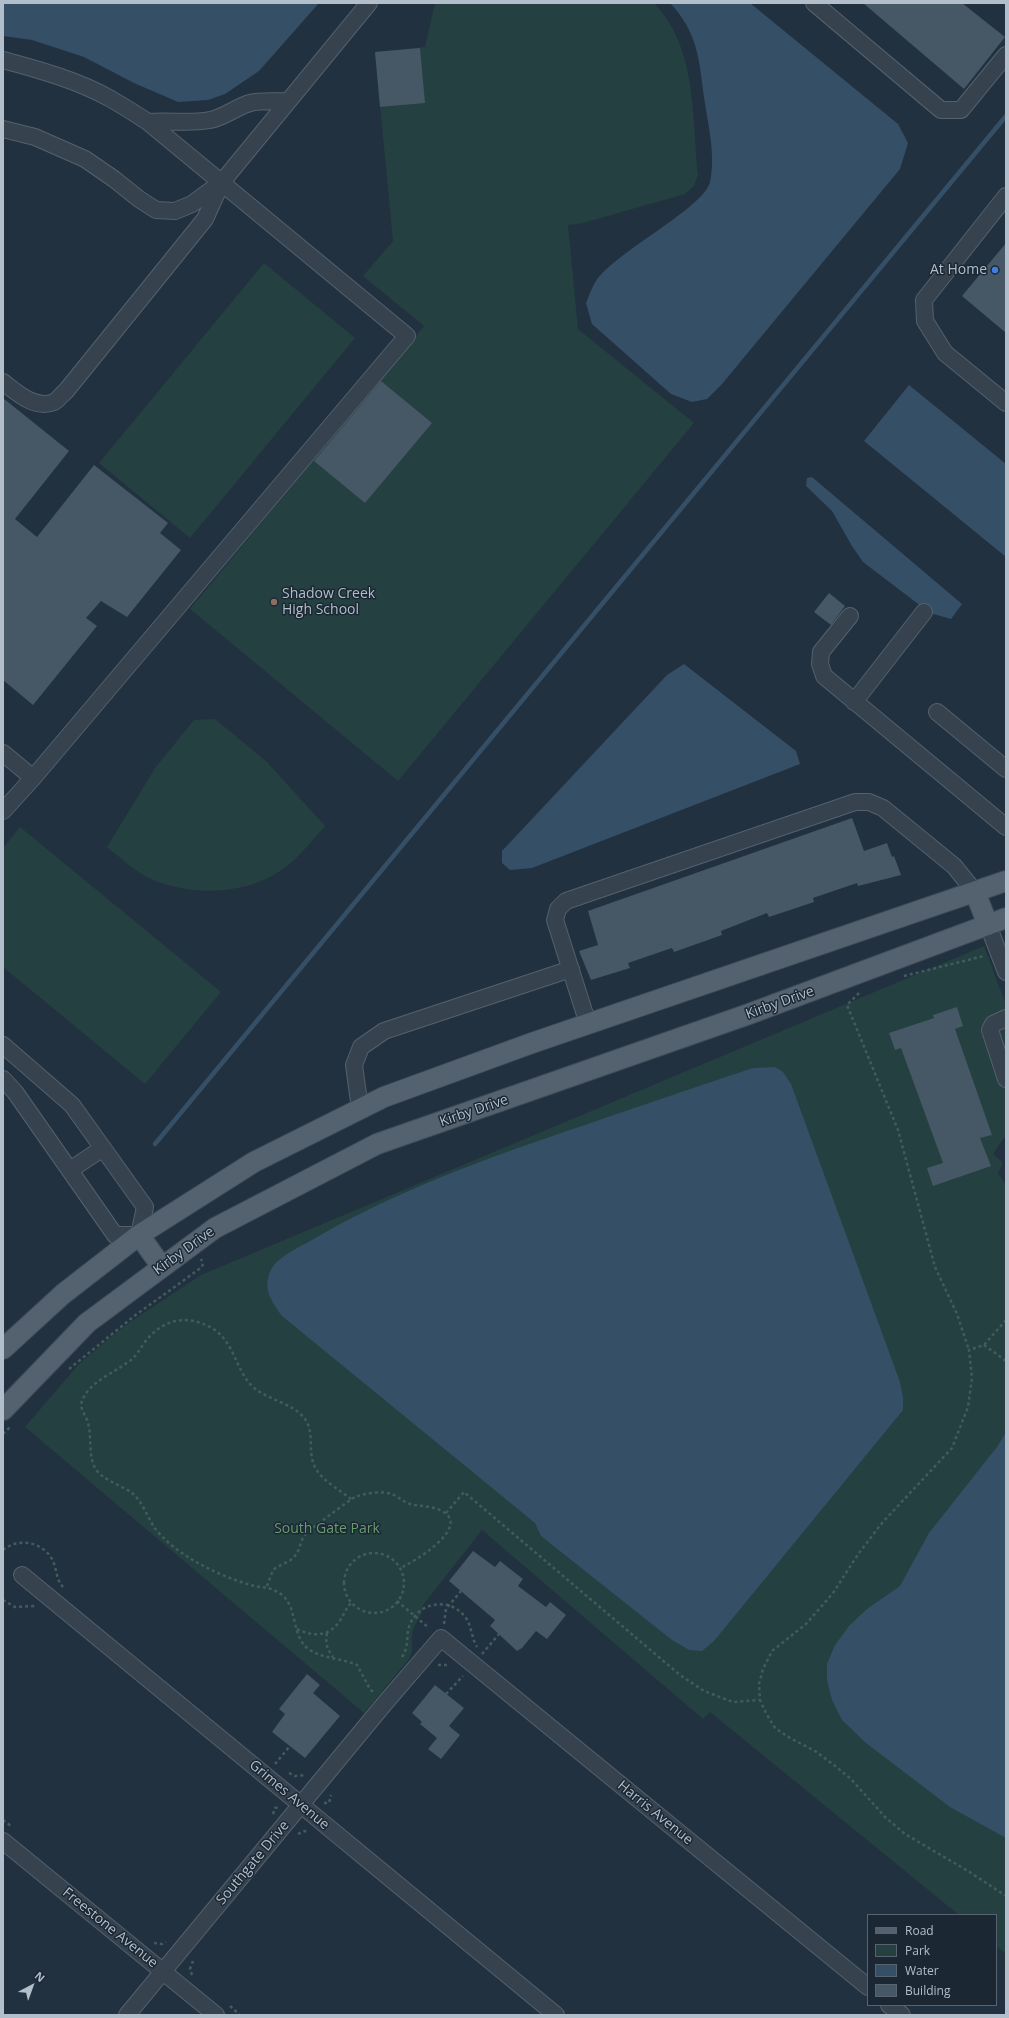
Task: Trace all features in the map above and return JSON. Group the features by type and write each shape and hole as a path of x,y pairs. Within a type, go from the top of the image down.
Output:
{"main road":[{"path":"3,1349 63,1294 139,1235 254,1162 384,1097 588,1024 1006,881"},
{"path":"975,892 997,922"},
{"name":"Kirby Drive","path":"8,1417 87,1324 162,1267 215,1228 377,1144 749,1014 997,922"},
{"path":"139,1235 162,1267"}],"street":[{"path":"3,382 24,399 40,404 54,402 66,391 205,219 222,182 369,3"},
{"path":"814,3 940,110 960,110 1006,55"},
{"path":"3,60 43,71 84,86 110,99 148,122 407,336 3,812"},
{"path":"148,122 166,120 187,122 210,120 227,115 250,103 288,101"},
{"path":"3,129 35,137 85,159 114,179 138,199 156,210 175,211 192,204 222,182"},
{"path":"1006,196 924,300 925,321 945,353 1006,403"},
{"path":"854,702 924,612"},
{"path":"850,616 821,652 820,664 824,676 1006,827"},
{"path":"937,712 1006,768"},
{"path":"3,753 33,778"},
{"path":"588,1024 555,920 558,909 566,901 855,802 870,802 883,808 954,866 975,892"},
{"path":"997,922 998,949 1006,972"},
{"path":"360,1109 354,1065 361,1047 384,1031 571,969"},
{"path":"1006,1018 993,1024 990,1030 1006,1078"},
{"path":"3,1045 72,1105 103,1148 145,1207 139,1235 116,1235 15,1092 3,1079"},
{"path":"70,1170 103,1148"},
{"name":"Grimes Avenue","path":"22,1575 556,2015"},
{"name":"Southgate Drive","path":"127,2015 301,1805 379,1697 441,1638"},
{"name":"Harris Avenue","path":"441,1638 867,1987"},
{"name":"Freestone Avenue","path":"3,1840 164,1972 223,2010"},
{"path":"890,2006 902,2015"}],"path":[{"path":"901,977 982,957 998,949"},
{"path":"860,991 847,1005 898,1130 935,1266 957,1314 969,1350 972,1378 968,1407 952,1448 882,1523 858,1554 833,1593 806,1624 772,1651 763,1669 759,1684 760,1700 775,1728 815,1751 834,1765 851,1780 885,1817 904,1834 968,1871 1006,1896"},
{"path":"67,1370 133,1317 202,1267 203,1263 198,1255"},
{"path":"969,1350 984,1345 1006,1320"},
{"path":"351,1499 319,1473 314,1466 311,1436 307,1422 300,1414 288,1406 264,1395 254,1388 246,1379 232,1349 222,1336 203,1324 178,1321 165,1323 153,1332 134,1358 96,1384 86,1394 81,1407 88,1423 95,1468 101,1474 132,1494 162,1536 183,1554 199,1564 253,1586 267,1586 282,1595 289,1602 300,1638 305,1646 319,1654 357,1665 379,1697"},
{"path":"984,1345 1006,1361"},
{"path":"3,1434 8,1417"},
{"path":"446,1513 464,1492 680,1676 704,1691 734,1702 760,1700"},
{"path":"267,1586 273,1570 294,1558 308,1531 323,1522 351,1499 373,1493 387,1493 411,1504 437,1508 446,1513 450,1520 450,1528 446,1535 420,1557 400,1568"},
{"path":"3,1550 8,1546 24,1543 33,1544 41,1548 53,1561 58,1581 67,1590"},
{"path":"367,1553 377,1553 390,1558 400,1568 404,1578 404,1588 397,1601 385,1611 375,1613 365,1612 351,1603 344,1590 343,1580 351,1563 358,1557 367,1553"},
{"path":"441,1638 446,1609 461,1591"},
{"path":"397,1601 441,1638"},
{"path":"297,1629 308,1634 316,1635 327,1632 339,1623 351,1603"},
{"path":"400,1660 406,1651 408,1628 415,1616 427,1606 434,1604 449,1605 461,1612 466,1618 473,1641 483,1652"},
{"path":"327,1632 325,1642 327,1649 333,1657"},
{"path":"433,1669 442,1664 454,1668"},
{"path":"446,1694 463,1676 458,1672"},
{"path":"378,1687 379,1697"},
{"path":"369,1698 379,1697"},
{"path":"265,1775 290,1746"},
{"path":"270,1758 280,1766"},
{"path":"284,1770 295,1776 305,1775 308,1771"},
{"path":"272,1816 274,1808 329,1803 333,1790"},
{"path":"3,1820 15,1830"},
{"path":"153,1942 162,1944 170,1939"},
{"path":"194,1960 190,1969 195,1978"},
{"path":"223,2010 240,2015"}],"green space":[{"path":"435,3 654,3 668,21 678,40 685,61 690,84 698,175 694,186 685,194 583,223 568,225 578,329 694,423 398,781 190,609 424,326 363,276 393,241 375,52 425,47"},
{"path":"264,263 355,338 190,538 99,463"},
{"path":"215,719 267,762 325,826 304,850 287,866 265,879 249,885 215,891 181,888 164,884 138,872 107,847 155,768 194,720"},
{"path":"20,827 221,992 145,1084 3,967 3,848"},
{"name":"South Gate Park","path":"984,946 1006,1005 1006,1137 993,1154 1001,1161 1002,1165 998,1173 1006,1185 1006,1954 997,1947 997,1914 958,1914 710,1712 703,1719 482,1530 423,1605 422,1613 412,1634 411,1656 364,1713 25,1427 79,1364 124,1326 201,1275"}],"water":[{"path":"3,3 319,3 259,71 225,94 208,100 178,102 134,83 84,57 32,40 3,36"},
{"path":"670,3 750,3 898,124 908,143 900,169 722,384 707,399 692,402 671,394 592,324 586,303 596,281 606,269 692,204 704,193 710,182 712,172 712,151 701,70 696,47 686,25"},
{"path":"909,385 1006,464 1006,557 864,441"},
{"path":"812,477 962,604 951,619 930,613 863,562 832,511 806,486 807,478"},
{"path":"684,664 796,751 800,764 532,868 510,870 502,863 502,851 667,675"},
{"path":"775,1067 783,1072 791,1084 900,1382 903,1398 903,1410 714,1641 702,1651 689,1650 672,1640 541,1536 535,1523 282,1316 271,1300 267,1283 271,1270 278,1261 289,1253 344,1222 409,1191 476,1163 688,1090 753,1068"},
{"path":"1006,1432 1006,1838 950,1807 866,1743 842,1720 832,1700 827,1680 827,1664 835,1645 849,1626 867,1609 900,1586 929,1533 997,1447"}],"building":[{"path":"863,3 962,3 1005,37 964,89"},
{"path":"420,48 425,103 380,107 375,52"},
{"name":"At Home","path":"1006,243 1006,333 962,296"},
{"path":"381,381 432,423 365,503 314,461"},
{"path":"3,398 69,451 15,519 37,537 94,465 168,523 160,533 181,550 127,617 101,601 86,618 97,626 33,705 3,680"},
{"path":"829,593 845,606 831,625 814,612"},
{"path":"852,818 864,851 887,843 892,857 894,856 901,875 858,886 857,883 813,898 814,902 769,917 767,913 721,931 722,935 674,952 672,948 628,963 630,968 591,980 579,951 598,945 588,911"},
{"path":"957,1007 963,1026 955,1029 992,1135 980,1138 991,1166 933,1186 927,1168 943,1163 901,1048 895,1050 889,1033 934,1018 933,1015"},
{"path":"473,1551 495,1567 500,1561 523,1579 518,1586 546,1607 550,1602 566,1615 547,1639 536,1631 522,1648 517,1651 490,1626 495,1620 449,1581"},
{"path":"307,1674 320,1685 313,1693 340,1716 305,1758 272,1732 285,1714 279,1709"},
{"path":"435,1685 464,1708 449,1726 460,1735 441,1759 428,1749 437,1738 420,1724 422,1722 412,1713"}],"waterway":[{"path":"155,1144 1006,116"}],"place":[{"name":"At Home","path":"995,270"},
{"name":"Shadow Creek High School","path":"274,602"}]}
